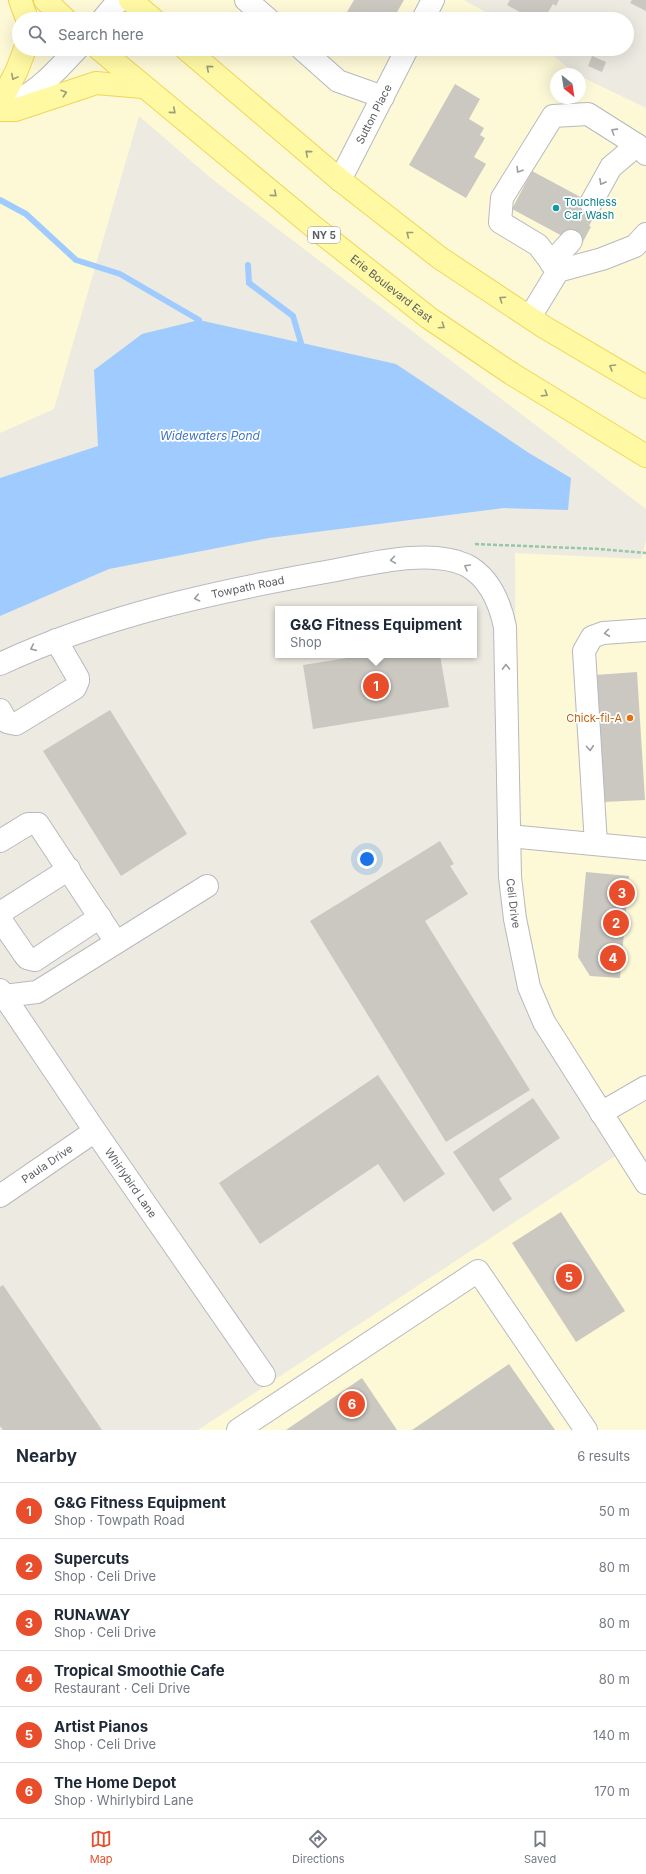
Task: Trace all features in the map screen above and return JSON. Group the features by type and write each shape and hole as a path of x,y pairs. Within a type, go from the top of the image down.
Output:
{"main road":[{"path":"20,0 24,12"},
{"path":"45,0 58,12"},
{"path":"130,0 145,12"},
{"path":"0,103 22,56"},
{"name":"Erie Boulevard East","path":"107,56 315,228 429,318 512,374 646,456"},
{"path":"194,56 340,180 440,258 530,317 645,383"},
{"path":"0,109 15,110 96,83 143,87"}],"street":[{"path":"109,12 120,0"},
{"path":"246,0 260,12"},
{"path":"427,12 433,0"},
{"path":"0,109 19,101 39,88 70,56"},
{"path":"310,56 338,81 383,96"},
{"name":"Sutton Place","path":"340,180 403,56"},
{"path":"555,267 538,245 500,222 502,198 553,116 588,114 641,150 611,167 591,203"},
{"path":"555,267 602,259 635,246 646,234"},
{"path":"530,317 555,267 571,241"},
{"name":"Towpath Road","path":"0,664 56,640 109,622 189,599 396,560 432,557 466,565 484,579 493,592"},
{"name":"Celi Drive","path":"493,592 501,610 505,627 510,877 515,919 529,987 544,1022 646,1183"},
{"path":"596,844 584,651 592,637 603,632 646,630"},
{"path":"0,710 7,722 16,724 75,688 78,678 56,640"},
{"path":"0,841 28,824 38,824 116,942"},
{"path":"509,836 646,849"},
{"path":"0,913 69,869"},
{"path":"2,993 37,992 207,886"},
{"path":"0,919 27,958 35,960 100,917"},
{"name":"Whirlybird Lane","path":"2,993 95,1131 264,1375"},
{"path":"601,1113 646,1087"},
{"name":"Paula Drive","path":"0,1196 95,1131"},
{"path":"238,1430 478,1271 586,1430"}],"path":[{"path":"473,544 646,553"}],"shaded area":[{"path":"0,0 464,0 485,12 12,12 12,56 554,56 569,68 550,68 550,104 586,104 586,79 646,108 646,509 212,179 139,116 54,409 0,433"},
{"path":"646,540 646,1430 198,1430 629,1147 557,1028 541,985 517,869 515,553 641,559"}],"water":[{"name":"Widewaters Pond","path":"199,320 396,364 529,453 571,478 568,510 504,508 269,538 109,569 0,616 0,478 98,446 94,370 142,334"}],"building":[{"path":"354,0 404,0 397,12 347,12"},
{"path":"510,0 559,0 556,6 553,4 548,12 520,12 507,5"},
{"path":"632,0 646,0 646,11 630,3"},
{"path":"592,56 606,62 602,72 588,66"},
{"path":"455,84 480,99 469,119 484,128 480,135 485,138 474,157 486,164 466,198 409,165"},
{"name":"Touchless Car Wash","path":"532,171 599,207 579,245 512,209"},
{"path":"347,658 441,658 449,707 313,729 303,665"},
{"path":"637,672 645,800 603,802 595,675"},
{"path":"110,710 187,834 121,876 43,751"},
{"path":"440,841 454,864 450,866 468,894 425,921 530,1090 446,1142 310,921"},
{"path":"586,872 629,876 620,978 590,976 578,957"},
{"path":"378,1075 445,1174 404,1202 378,1164 260,1244 219,1183"},
{"path":"533,1098 560,1138 499,1179 512,1199 493,1212 453,1152"},
{"path":"561,1212 625,1311 576,1342 512,1243"},
{"path":"3,1285 102,1430 3,1430 0,1426 0,1287"},
{"path":"509,1364 555,1430 412,1430"},
{"path":"362,1378 397,1430 286,1430"}],"waterway":[{"path":"0,200 26,214 76,260 120,274 199,320"},
{"path":"248,265 249,283 293,316 301,343"}],"tunnel":[{"path":"571,241 591,203"}],"place":[{"name":"Touchless Car Wash","path":"556,208"},
{"name":"G&G Fitness Equipment","path":"376,686"},
{"name":"Chick-fil-A","path":"630,718"},
{"name":"RUNᴀWAY","path":"622,893"},
{"name":"Supercuts","path":"616,923"},
{"name":"Tropical Smoothie Cafe","path":"613,958"},
{"name":"Artist Pianos","path":"569,1277"},
{"name":"The Home Depot","path":"352,1404"}]}
